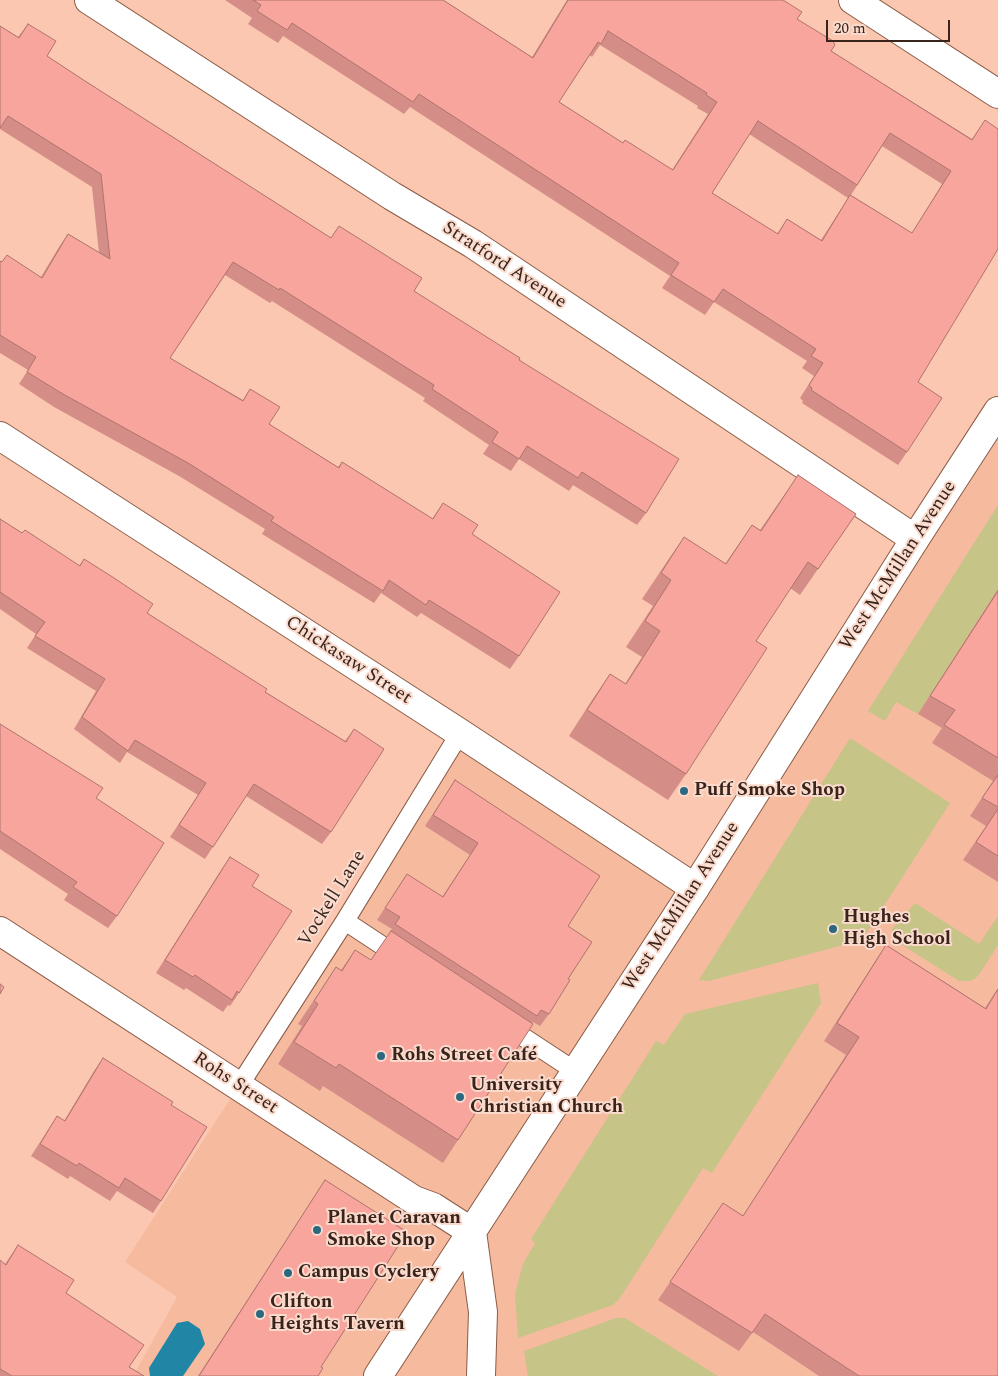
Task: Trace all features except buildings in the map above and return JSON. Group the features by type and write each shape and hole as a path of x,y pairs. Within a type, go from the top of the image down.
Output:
{"street":[{"name":"Stratford Avenue","path":"89,0 392,196 473,244 915,539"},
{"path":"853,0 998,94"},
{"name":"West McMillan Avenue","path":"378,1376 695,888 915,539 994,428"},
{"name":"Chickasaw Street","path":"0,436 460,733 695,888"},
{"name":"Rohs Street","path":"0,932 414,1200 433,1207 472,1232"},
{"path":"472,1232 483,1312 480,1376"}],"lane":[{"name":"Vockell Lane","path":"239,1086 345,921 460,733"},
{"path":"345,921 417,968"},
{"path":"490,1016 575,1071"}],"shaded area":[{"name":"Hughes High School","path":"998,411 998,1376 133,1376 177,1297 125,1262 345,921 460,733 695,888"},
{"path":"998,505 998,589 918,714 896,702 885,721 868,711"},
{"path":"850,738 950,803 862,940 709,981 699,980"},
{"path":"915,903 979,944 998,916 998,945 978,976 971,981 959,981 893,939 892,929"},
{"path":"818,983 821,1003 712,1173 703,1168 620,1298 613,1305 518,1338 515,1294 523,1264 535,1243 531,1239 656,1041 664,1045 685,1014"},
{"path":"616,1318 625,1318 718,1376 528,1376 524,1351"}],"water":[{"path":"188,1321 200,1329 205,1344 183,1376 150,1376 149,1368 177,1323"}],"place":[{"name":"Puff Smoke Shop","path":"684,791"},
{"name":"Hughes High School","path":"833,929"},
{"name":"Rohs Street Café","path":"381,1056"},
{"name":"University Christian Church","path":"460,1097"},
{"name":"Planet Caravan Smoke Shop","path":"317,1230"},
{"name":"Campus Cyclery","path":"288,1273"},
{"name":"Clifton Heights Tavern","path":"260,1314"}]}
